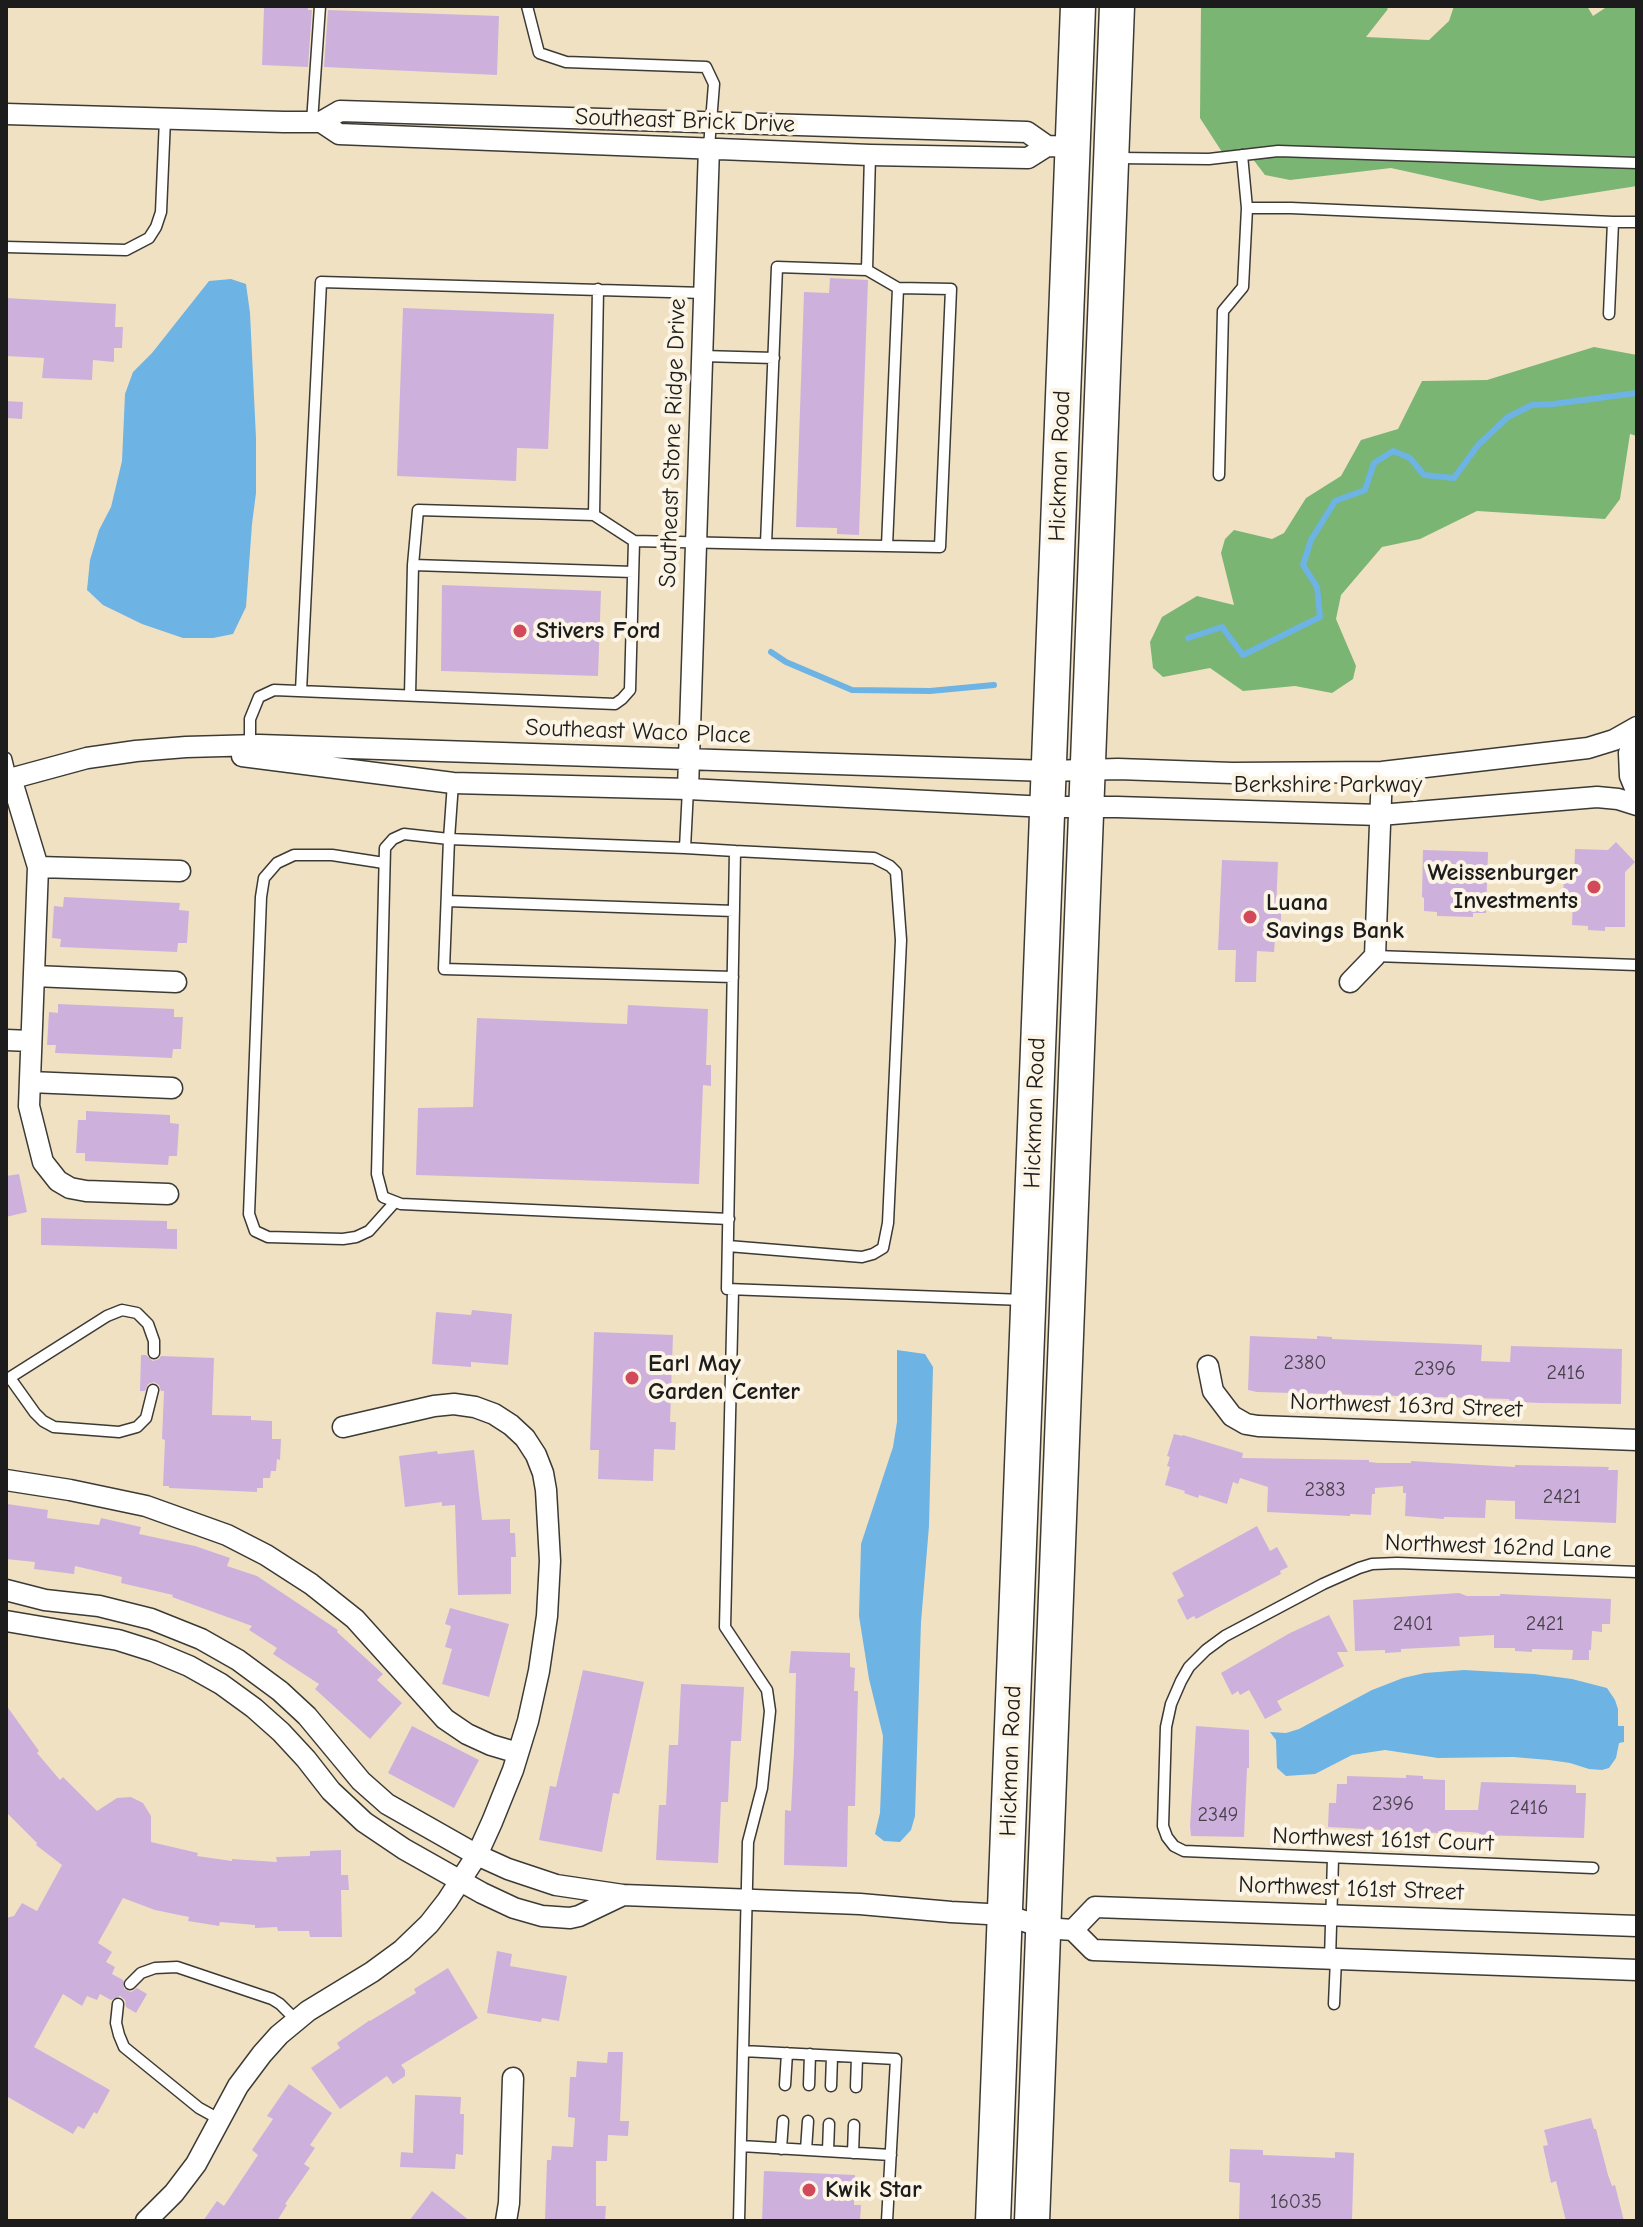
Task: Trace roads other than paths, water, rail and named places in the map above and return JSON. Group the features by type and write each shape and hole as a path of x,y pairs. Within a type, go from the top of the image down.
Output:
{"highway":[{"name":"Hickman Road","path":"1032,2221 1059,1929 1067,807 1049,771 1060,146 1078,6"},
{"path":"1099,6 1097,129 1103,154 1111,158"},
{"name":"Hickman Road","path":"993,2221 1027,1301 1067,807 1089,769 1117,6"},
{"path":"1060,146 1081,148 1086,152 1096,180 1088,421 1090,465 1100,472"}],"street":[{"name":"Southeast Brick Drive","path":"6,114 316,122 340,111 710,122 1027,132 1060,146"},
{"name":"Southeast Brick Drive","path":"316,122 339,134 870,155 1028,158 1060,146"},
{"name":"Southeast Stone Ridge Drive","path":"688,789 709,147"},
{"name":"Berkshire Parkway","path":"1089,769 1232,773 1382,772 1588,748 1614,740 1637,727"},
{"path":"1637,733 1629,753 1630,776 1637,793"},
{"name":"Southeast Waco Place","path":"8,772 87,758 186,747 250,746 1049,771 1089,769"},
{"name":"Southeast Waco Place","path":"186,747 453,783 688,789 1067,807"},
{"path":"8,772 38,867 29,1106 43,1162 58,1181 70,1188 168,1194"},
{"path":"1350,982 1375,956 1382,772"},
{"name":"Berkshire Parkway","path":"1067,807 1380,815 1597,797 1637,805"},
{"path":"38,867 180,871"},
{"path":"34,976 176,982"},
{"path":"6,1040 31,1041"},
{"path":"30,1082 172,1088"},
{"name":"Northwest 163rd Street","path":"1208,1366 1213,1391 1232,1416 1246,1424 1637,1440"},
{"path":"146,2221 174,2193 196,2164 238,2086 262,2054 296,2020 339,1990 372,1972 402,1950 429,1924 477,1855 528,1721 547,1616 550,1561 548,1506 543,1473 536,1455 525,1438 511,1425 475,1407 454,1404 434,1406 343,1427"},
{"path":"6,1480 146,1506 227,1535 266,1555 311,1584 355,1619 445,1719 479,1739 518,1753"},
{"path":"6,1590 45,1600 99,1606 151,1619 201,1639 238,1660 280,1691 307,1716 361,1781 387,1804 477,1855 556,1885 623,1895 860,1904 1006,1915 1059,1929 1093,1950 1637,1970"},
{"path":"6,1621 118,1640 189,1666 221,1684 281,1732 331,1791 364,1822 404,1849 514,1908 555,1918 579,1916 623,1895"},
{"name":"Northwest 161st Street","path":"1059,1929 1095,1907 1637,1926"},
{"path":"506,2221 513,2078"}],"lane":[{"path":"316,122 320,6"},
{"path":"527,6 539,53 566,62 706,67 714,84 709,147"},
{"path":"6,247 126,250 149,238 161,212 165,119"},
{"path":"1111,158 1209,159 1278,151 1637,163"},
{"path":"867,270 870,155"},
{"path":"1219,475 1223,311 1243,287 1247,208 1242,155"},
{"path":"1247,208 1637,222"},
{"path":"1609,314 1613,222"},
{"path":"410,695 413,565 418,510 594,515 634,541 766,544 940,547 951,289 898,288 867,270 777,267 766,544"},
{"path":"301,691 321,282 704,293"},
{"path":"887,546 898,288"},
{"path":"594,515 598,289"},
{"path":"702,356 774,358"},
{"path":"250,746 250,719 259,697 274,690 615,704 630,690 634,541"},
{"path":"413,565 633,572"},
{"path":"453,783 444,969 733,977"},
{"path":"685,848 688,789"},
{"path":"728,1246 862,1257 883,1248 888,1223 901,940 896,872 874,858 449,839 404,834 393,839 385,848 384,863 377,1174 383,1197 401,1204 729,1219"},
{"path":"735,851 727,1289 1027,1301"},
{"path":"384,863 332,855 294,855 277,863 264,878 249,1214 255,1231 268,1237 343,1239 369,1231 395,1202"},
{"path":"447,901 734,911"},
{"path":"1375,956 1637,965"},
{"path":"733,1290 725,1627 767,1690 770,1711 762,1788 748,1842 739,2221"},
{"path":"153,1390 146,1418 137,1427 119,1432 54,1427 43,1421 8,1379 107,1316 122,1310 137,1313 148,1324 154,1341 154,1353"},
{"name":"Northwest 162nd Lane","path":"1174,1846 1163,1826 1166,1727 1171,1704 1189,1667 1225,1636 1350,1571 1372,1564 1637,1572"},
{"name":"Northwest 161st Court","path":"1174,1846 1197,1853 1593,1868"},
{"path":"1333,1858 1334,2004"},
{"path":"130,1984 141,1973 155,1968 177,1967 272,1999 296,2020"},
{"path":"118,2004 116,2023 124,2047 199,2108 219,2119"},
{"path":"743,2051 896,2059 887,2221"},
{"path":"785,2085 787,2053"},
{"path":"809,2085 810,2054"},
{"path":"831,2086 832,2056"},
{"path":"856,2087 857,2057"},
{"path":"781,2149 783,2121"},
{"path":"806,2150 808,2121"},
{"path":"828,2151 829,2124"},
{"path":"853,2153 854,2125"},
{"path":"741,2146 891,2155"}],"water":[{"path":"231,279 246,284 256,438 256,493 246,607 233,634 183,638 142,624 103,605 87,590 90,560 99,530 111,507 122,461 125,394 133,372 152,353 209,281"},
{"path":"897,1350 925,1354 933,1367 915,1816 911,1830 900,1842 884,1841 875,1834 880,1813 883,1736 869,1679 859,1616 861,1544 893,1447 897,1422"},
{"path":"1464,1670 1534,1674 1607,1688 1618,1709 1618,1726 1624,1726 1624,1742 1619,1743 1616,1758 1609,1768 1602,1770 1549,1760 1438,1758 1385,1750 1352,1755 1315,1774 1286,1776 1277,1768 1276,1740 1270,1732 1286,1733 1299,1729 1372,1690 1403,1678"}],"waterway":[{"path":"1188,638 1222,627 1243,655 1320,617 1317,587 1303,565 1311,540 1335,501 1365,490 1374,463 1393,451 1410,458 1424,475 1454,478 1478,445 1508,417 1532,405 1637,393"},
{"path":"771,652 786,662 852,690 930,691 994,685"}],"place":[{"name":"Stivers Ford","path":"520,631"},
{"name":"Weissenburger Investments","path":"1594,887"},
{"name":"Luana Savings Bank","path":"1250,917"},
{"name":"Earl May Garden Center","path":"632,1378"},
{"name":"Kwik Star","path":"809,2190"}]}
